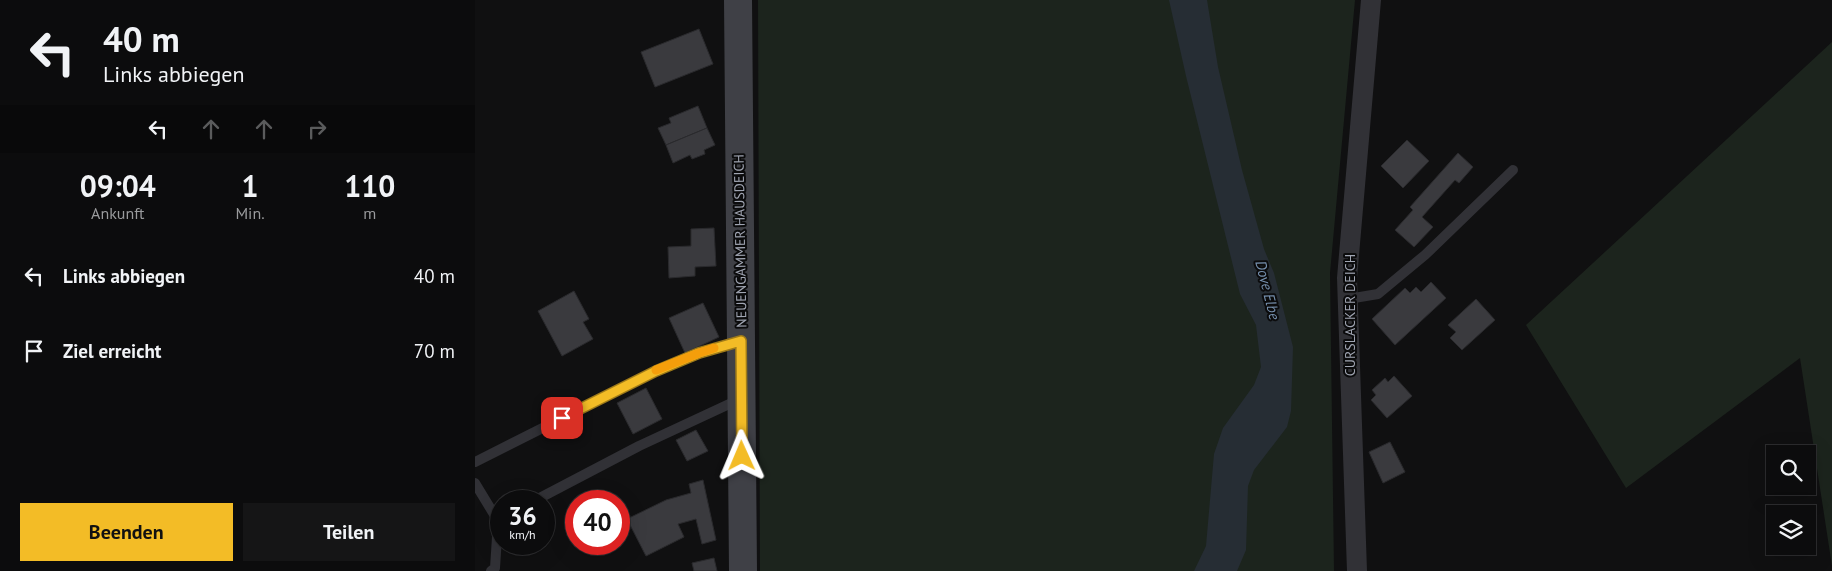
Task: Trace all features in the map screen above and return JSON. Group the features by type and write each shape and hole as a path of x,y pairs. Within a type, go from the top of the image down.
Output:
{"street":[{"name":"NEUENGAMMER HAUSDEICH","path":"738,0 743,571"},
{"name":"CURSLACKER DEICH","path":"1357,571 1347,278 1371,0"}],"lane":[{"path":"1348,300 1378,294 1425,255 1513,170"},
{"path":"475,462 656,371 699,353 741,341"},
{"path":"554,490 639,446 741,398"},
{"path":"475,483 490,506"},
{"path":"491,571 495,568 496,555"}],"shaded area":[{"path":"758,0 1355,0 1330,273 1334,571 760,571"},
{"path":"1832,42 1832,566 1816,462 1816,445 1813,445 1800,358 1626,488 1526,325"}],"water":[{"name":"Dove Elbe","path":"1169,0 1207,0 1218,67 1242,170 1264,249 1274,273 1293,347 1291,411 1287,427 1254,470 1248,486 1246,550 1237,571 1194,571 1206,546 1214,454 1223,428 1254,385 1261,367 1256,325 1240,294"}],"building":[{"path":"699,29 713,64 655,87 641,52"},
{"path":"698,106 707,128 666,145 658,128 671,123 669,118"},
{"path":"707,128 715,145 704,150 705,154 692,159 690,155 673,163 666,145"},
{"path":"1407,140 1429,161 1403,188 1381,166"},
{"path":"1458,153 1473,167 1459,183 1455,180 1422,217 1433,227 1414,247 1395,230 1413,210 1410,207"},
{"path":"714,228 716,266 695,267 695,276 669,278 668,247 691,246 691,229"},
{"path":"1431,282 1446,298 1395,345 1372,319 1405,288 1410,293 1416,287 1421,292"},
{"path":"574,291 589,319 583,322 593,339 562,356 538,311"},
{"path":"1476,299 1495,320 1462,350 1450,338 1456,332 1448,325"},
{"path":"703,303 719,337 685,353 669,318"},
{"path":"1394,376 1412,396 1387,418 1371,400 1376,395 1372,390 1385,378 1388,382"},
{"path":"646,388 662,419 633,434 617,403"},
{"path":"696,430 708,451 687,461 676,440"},
{"path":"1390,442 1405,472 1383,483 1369,452"},
{"path":"703,480 716,540 702,544 696,519 678,524 684,537 646,556 630,525 630,518 666,500 691,493 689,484"},
{"path":"714,558 717,571 694,571 692,563"}],"slow traffic":[{"path":"656,370 714,348"}],"route":[{"path":"562,418 656,371 699,353 741,341 742,456"}]}
